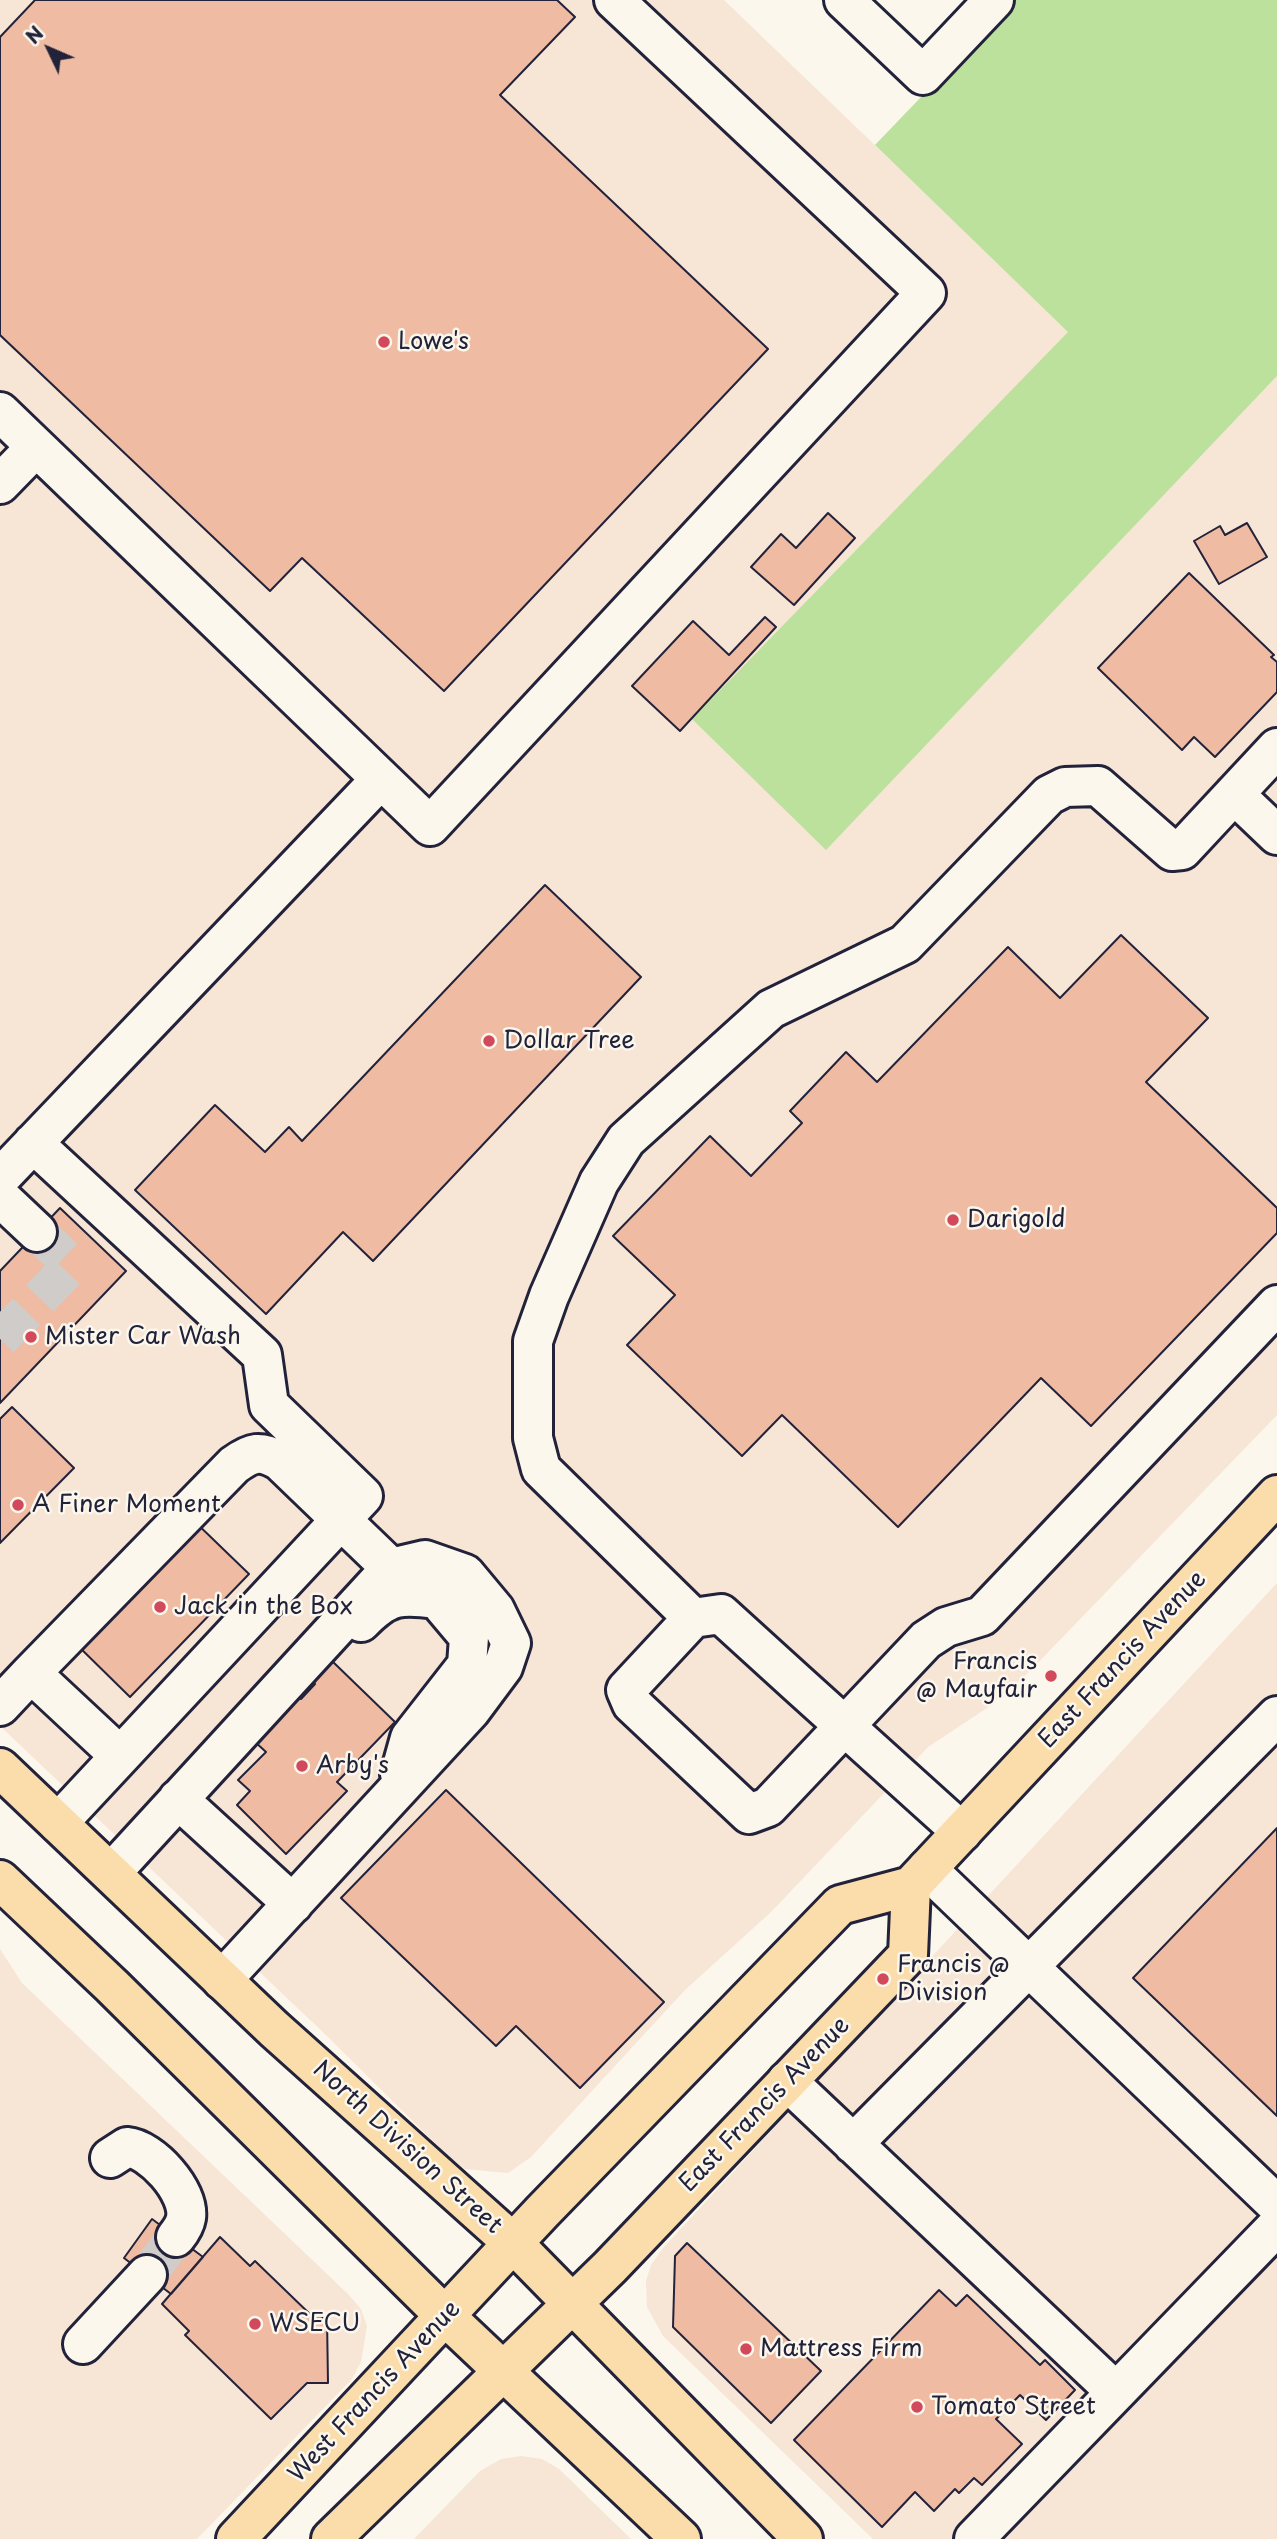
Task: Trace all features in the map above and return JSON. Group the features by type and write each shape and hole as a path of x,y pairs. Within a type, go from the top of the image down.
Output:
{"main road":[{"name":"East Francis Avenue","path":"570,2303 610,2267 908,1955 919,1877 1277,1495"},
{"name":"North Division Street","path":"0,1768 222,1980 513,2243 803,2539"},
{"path":"513,2243 840,1905 919,1877"},
{"path":"0,1880 112,1986 446,2317 676,2537"},
{"name":"West Francis Avenue","path":"236,2539 513,2243"},
{"path":"331,2539 570,2303"}],"lane":[{"path":"0,412 430,826 926,293 614,0"},
{"path":"844,0 923,75 994,0"},
{"path":"0,484 36,447"},
{"path":"693,1618 541,1469 533,1438 533,1341 549,1296 599,1182 626,1140 772,1009 854,966 881,958 905,944 1049,795 1065,787 1098,786 1172,851 1182,850 1277,748"},
{"path":"0,1178 381,779"},
{"path":"1234,794 1277,835"},
{"path":"33,1143 262,1355 269,1405 363,1496 58,1823"},
{"path":"0,1197 37,1232"},
{"path":"962,1832 845,1727 721,1615 693,1618 626,1690 632,1704 749,1814 768,1807 845,1727 934,1633 982,1616 1277,1305"},
{"path":"0,1706 234,1465 251,1452 266,1453 280,1461 391,1568"},
{"path":"111,1874 391,1568 425,1560 465,1574 495,1610 510,1643 503,1667 471,1710 222,1980"},
{"path":"242,1728 288,1697 374,1608 403,1594 437,1599 469,1637 467,1665 410,1738 394,1793"},
{"path":"32,1673 120,1756"},
{"path":"853,2144 1277,1716"},
{"path":"178,1799 293,1904"},
{"path":"919,1877 1028,1966 1277,2205"},
{"path":"787,2081 1116,2392"},
{"path":"110,2158 127,2147 141,2150 176,2184 183,2197 186,2219 176,2237"},
{"path":"981,2537 1116,2392 1277,2226"},
{"path":"83,2343 146,2275"}],"shaded area":[{"path":"0,0 724,0 1069,332 693,719 826,849 1277,376 1277,1415 1029,1672 987,1708 928,1747 771,1912 685,1990 531,2157 508,2173 465,2169 447,2155 326,2035 0,1726"},
{"path":"1277,1583 1277,2539 873,2539 663,2336 647,2307 646,2281 651,2265 663,2248"},
{"path":"0,1949 22,1983 349,2295 361,2309 367,2326 361,2362 352,2379 197,2539 0,2539"},
{"path":"521,2456 542,2459 559,2469 631,2539 414,2539 480,2471 501,2459"}],"green space":[{"path":"1014,0 1277,0 1277,376 826,850 692,719 1068,332 875,145"}],"building":[{"name":"Lowe's","path":"35,0 557,0 575,17 500,95 768,349 444,691 302,558 270,591 0,335 0,37"},
{"path":"828,513 855,538 794,605 751,567 781,534 796,548"},
{"path":"1247,523 1267,557 1219,584 1194,541 1220,526 1225,535"},
{"path":"1189,573 1274,655 1271,657 1277,662 1277,692 1215,757 1194,737 1182,750 1098,668"},
{"path":"765,617 776,627 680,731 632,686 693,621 729,655"},
{"name":"Dollar Tree","path":"545,885 641,977 373,1261 343,1232 266,1314 135,1190 215,1105 265,1152 289,1127 302,1141"},
{"name":"Darigold","path":"1121,935 1208,1018 1146,1082 1277,1208 1277,1233 1091,1426 1041,1378 898,1527 782,1415 742,1456 627,1345 675,1295 613,1236 710,1136 751,1176 802,1123 790,1111 846,1052 877,1082 1008,947 1060,998"},
{"name":"Mister Car Wash","path":"60,1208 126,1271 0,1403 0,1271"},
{"name":"A Finer Moment","path":"12,1407 74,1468 0,1543 0,1419"},
{"name":"Jack in the Box","path":"190,1517 249,1574 130,1697 72,1640"},
{"name":"Arby's","path":"331,1660 395,1722 337,1782 347,1791 286,1854 237,1805 250,1791 238,1780 266,1752 253,1740 297,1695 301,1699 315,1684 312,1681"},
{"path":"446,1790 664,2002 580,2088 516,2026 496,2046 341,1898"},
{"path":"1277,1828 1277,2116 1133,1978"},
{"path":"152,2219 203,2257 171,2294 124,2258"},
{"name":"WSECU","path":"220,2237 250,2266 255,2261 314,2318 327,2318 328,2383 307,2383 271,2419 185,2335 189,2331 162,2304"},
{"name":"Mattress Firm","path":"687,2243 821,2371 771,2423 673,2327 675,2256"},
{"name":"Tomato Street","path":"939,2290 956,2306 967,2295 1040,2365 1045,2360 1075,2390 1046,2420 1020,2395 996,2419 1022,2444 982,2485 974,2478 959,2493 955,2489 934,2511 915,2492 882,2527 794,2440"}],"tunnel":[{"path":"0,1339 72,1265 37,1232"},
{"path":"147,2275 176,2237"}],"place":[{"name":"Lowe's","path":"384,342"},
{"name":"Dollar Tree","path":"489,1041"},
{"name":"Darigold","path":"953,1220"},
{"name":"Mister Car Wash","path":"31,1337"},
{"name":"A Finer Moment","path":"18,1505"},
{"name":"Jack in the Box","path":"160,1607"},
{"name":"Francis @ Mayfair","path":"1051,1676"},
{"name":"Arby's","path":"302,1766"},
{"name":"Francis @ Division","path":"883,1979"},
{"name":"WSECU","path":"255,2324"},
{"name":"Mattress Firm","path":"746,2349"},
{"name":"Tomato Street","path":"917,2407"}]}
